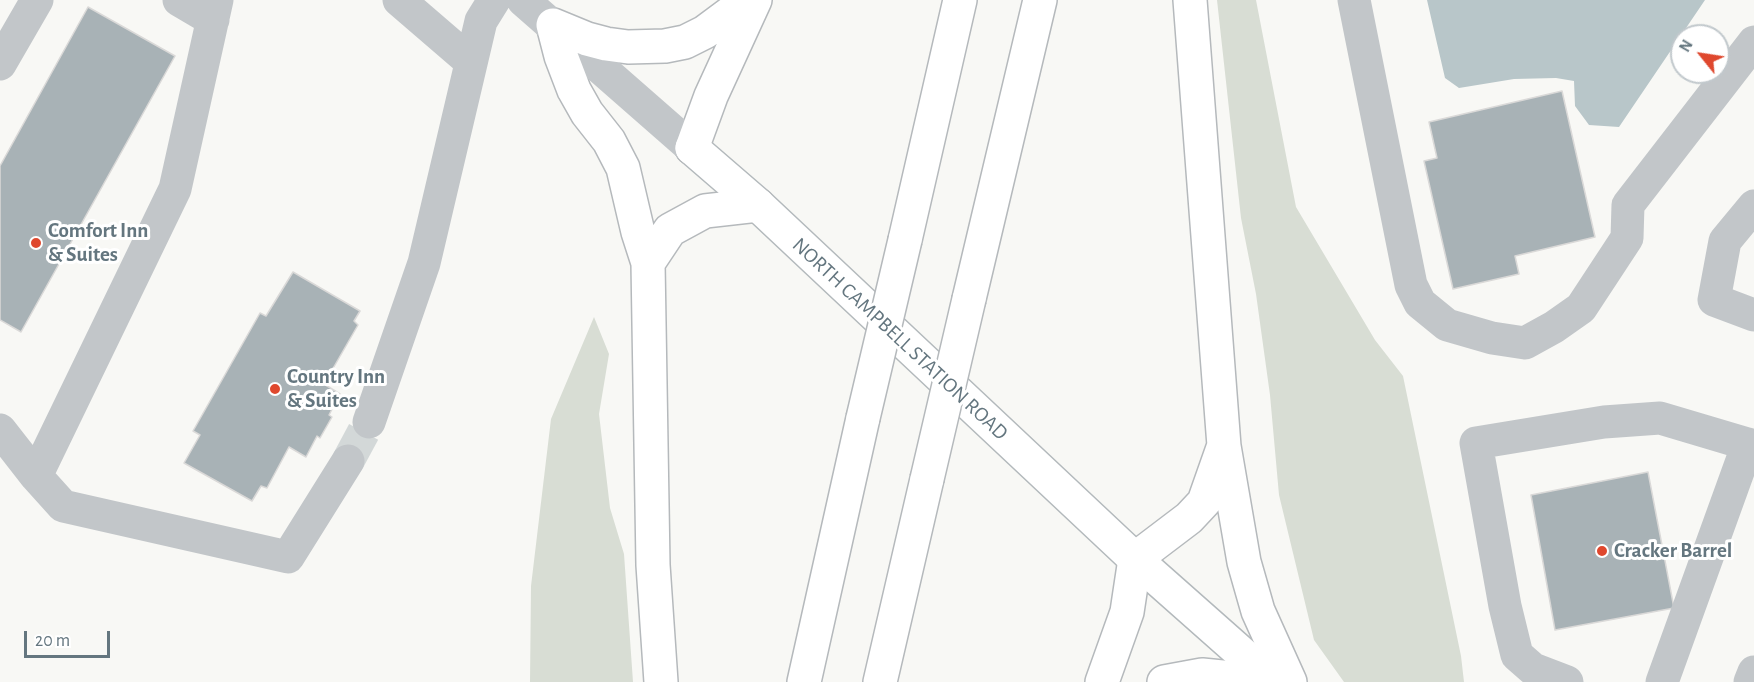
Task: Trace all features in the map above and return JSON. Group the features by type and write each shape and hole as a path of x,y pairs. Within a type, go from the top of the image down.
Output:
{"main road":[{"path":"553,25 606,44 628,47 664,46 685,42 705,32 748,0"},
{"path":"692,148 711,96 755,0"},
{"path":"804,682 960,0"},
{"path":"880,682 1040,0"},
{"path":"1190,0 1224,446 1244,562 1258,611 1290,682"},
{"path":"553,25 561,56 574,90 587,113 609,141 623,168 648,263 653,566 661,682"},
{"name":"NORTH CAMPBELL STATION ROAD","path":"692,148 758,205 1135,559 1274,682"},
{"path":"648,263 670,230 705,211 758,205"},
{"path":"1102,682 1127,612 1135,559 1189,518 1204,502 1224,446"},
{"path":"1164,682 1202,675 1253,682"}],"street":[{"path":"0,64 37,0"},
{"path":"36,476 176,189 215,10 179,0"},
{"path":"399,0 471,62"},
{"path":"369,422 424,262 481,21 494,0"},
{"name":"NORTH CAMPBELL STATION ROAD","path":"523,0 692,148"},
{"path":"1354,0 1411,285 1420,303 1446,325 1492,338 1525,343 1554,327 1581,308 1627,238 1628,205 1754,42"},
{"path":"1754,206 1725,241 1714,300 1754,315"},
{"path":"1567,682 1533,669 1517,655 1505,606 1476,443 1604,422 1660,418 1751,445 1662,682"},
{"path":"0,430 63,506 288,557 348,460"},
{"path":"1750,682 1754,672"}],"shaded area":[{"path":"1217,0 1256,0 1296,207 1375,340 1403,376 1461,656 1464,682 1344,682 1314,640 1279,495 1270,395 1256,294 1241,218"},
{"path":"1427,0 1705,0 1689,24 1670,24 1670,52 1619,127 1589,125 1575,106 1574,81 1556,78 1514,79 1459,88 1445,78"},
{"path":"594,317 609,354 599,414 610,508 624,554 633,682 530,682 531,586 551,419"}],"building":[{"name":"Comfort Inn & Suites","path":"88,7 175,56 21,332 0,320 0,166"},
{"path":"1562,91 1595,237 1515,256 1519,274 1453,289 1424,161 1437,158 1429,122"},
{"name":"Country Inn & Suites","path":"293,272 360,311 354,321 358,325 324,384 340,394 329,415 332,417 320,438 317,436 306,457 289,447 267,488 261,486 252,501 184,463 200,435 193,431 260,313 266,316"},
{"name":"Cracker Barrel","path":"1648,472 1674,608 1555,630 1531,495"}],"tunnel":[{"path":"348,461 369,422"}],"place":[{"name":"Comfort Inn & Suites","path":"36,243"},
{"name":"Country Inn & Suites","path":"275,389"},
{"name":"Cracker Barrel","path":"1602,551"}]}
